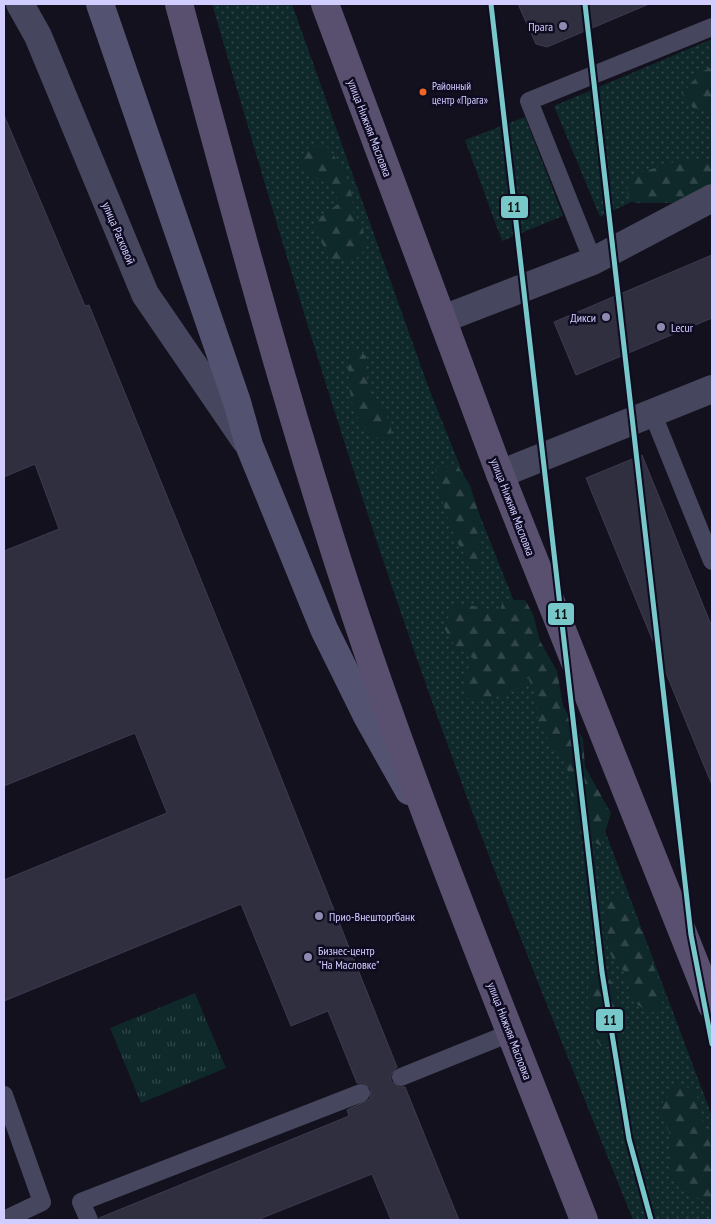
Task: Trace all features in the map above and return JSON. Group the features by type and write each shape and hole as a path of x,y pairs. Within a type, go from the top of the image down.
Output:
{"main road":[{"name":"улица Нижняя Масловка","path":"179,4 251,273 304,454 357,619 436,841 584,1220"},
{"name":"улица Нижняя Масловка","path":"325,4 500,474 712,1006"}],"street":[{"name":"улица Расковой","path":"20,4 38,36 145,294 249,445"},
{"name":"улица Нижняя Масловка","path":"100,4 237,402 249,445 324,629 368,718 436,841"},
{"path":"443,319 593,260 712,198"},
{"path":"500,474 712,389"}],"lane":[{"path":"593,260 529,101 712,26"},
{"path":"652,412 712,561"},
{"path":"401,1076 510,1033"},
{"path":"88,1220 81,1202 362,1093"},
{"path":"4,1094 42,1202 4,1220"}],"green space":[{"path":"212,4 292,4 428,386 593,799 712,1116 712,1220 633,1220 495,871 417,659 336,415"},
{"path":"712,39 712,163 600,217 554,106"},
{"path":"712,67 712,111 693,108 682,94 701,72"},
{"path":"525,117 563,216 502,241 465,140"},
{"path":"309,146 327,147 347,178 352,195 353,214 363,225 364,252 354,260 329,260 316,228 319,218 338,204 336,191 300,166"},
{"path":"712,159 712,185 677,203 634,203 627,193 629,176 681,160"},
{"path":"352,350 360,351 366,356 368,384 391,426 388,442 369,432 356,415 348,375 348,365"},
{"path":"435,467 458,467 470,485 480,517 478,552 483,571 478,573 469,562 455,537 441,495"},
{"path":"503,600 525,600 533,614 540,641 557,671 563,706 583,739 585,767 611,813 601,846 577,831 567,767 538,724 536,698 528,677 521,687 486,701 466,698 466,672 473,658 456,648 443,626 457,603 489,609 499,615"},
{"path":"615,894 629,907 642,932 664,997 659,1010 650,1013 632,1001 625,972 614,962 608,948 606,909"},
{"path":"605,971 617,997 622,1044 602,1048 590,1023 588,996 589,977"},
{"path":"195,993 226,1068 141,1103 110,1028"},
{"path":"679,1083 696,1092 712,1151 712,1203 695,1197 670,1176 669,1132 659,1107"}],"building":[{"name":"Прага","path":"518,4 649,4 547,47 536,44"},
{"path":"4,115 85,306 89,305 246,690 397,1067 391,1075 391,1081 399,1087 405,1087 459,1220 391,1220 372,1174 257,1220 100,1220 99,1218 349,1116 347,1110 370,1099 371,1089 363,1083 357,1083 328,1011 291,1026 241,904 4,1001 4,880 167,813 135,733 4,786 4,551 59,529 35,464 4,477"},
{"path":"712,255 712,318 576,375 554,322"},
{"path":"642,455 712,627 712,785 586,478"}],"transit line":[{"name":"11","path":"491,4 602,972 629,1139 651,1220"},
{"name":"11","path":"585,4 691,935 712,1044"}],"place":[{"name":"Прага","path":"563,26"},
{"name":"Районный центр «Прага»","path":"423,92"},
{"name":"Дикси","path":"606,317"},
{"name":"Lecur","path":"661,327"},
{"name":"Прио-Внешторгбанк","path":"319,916"},
{"name":"Бизнес-центр \"На Масловке\"","path":"308,957"}]}
